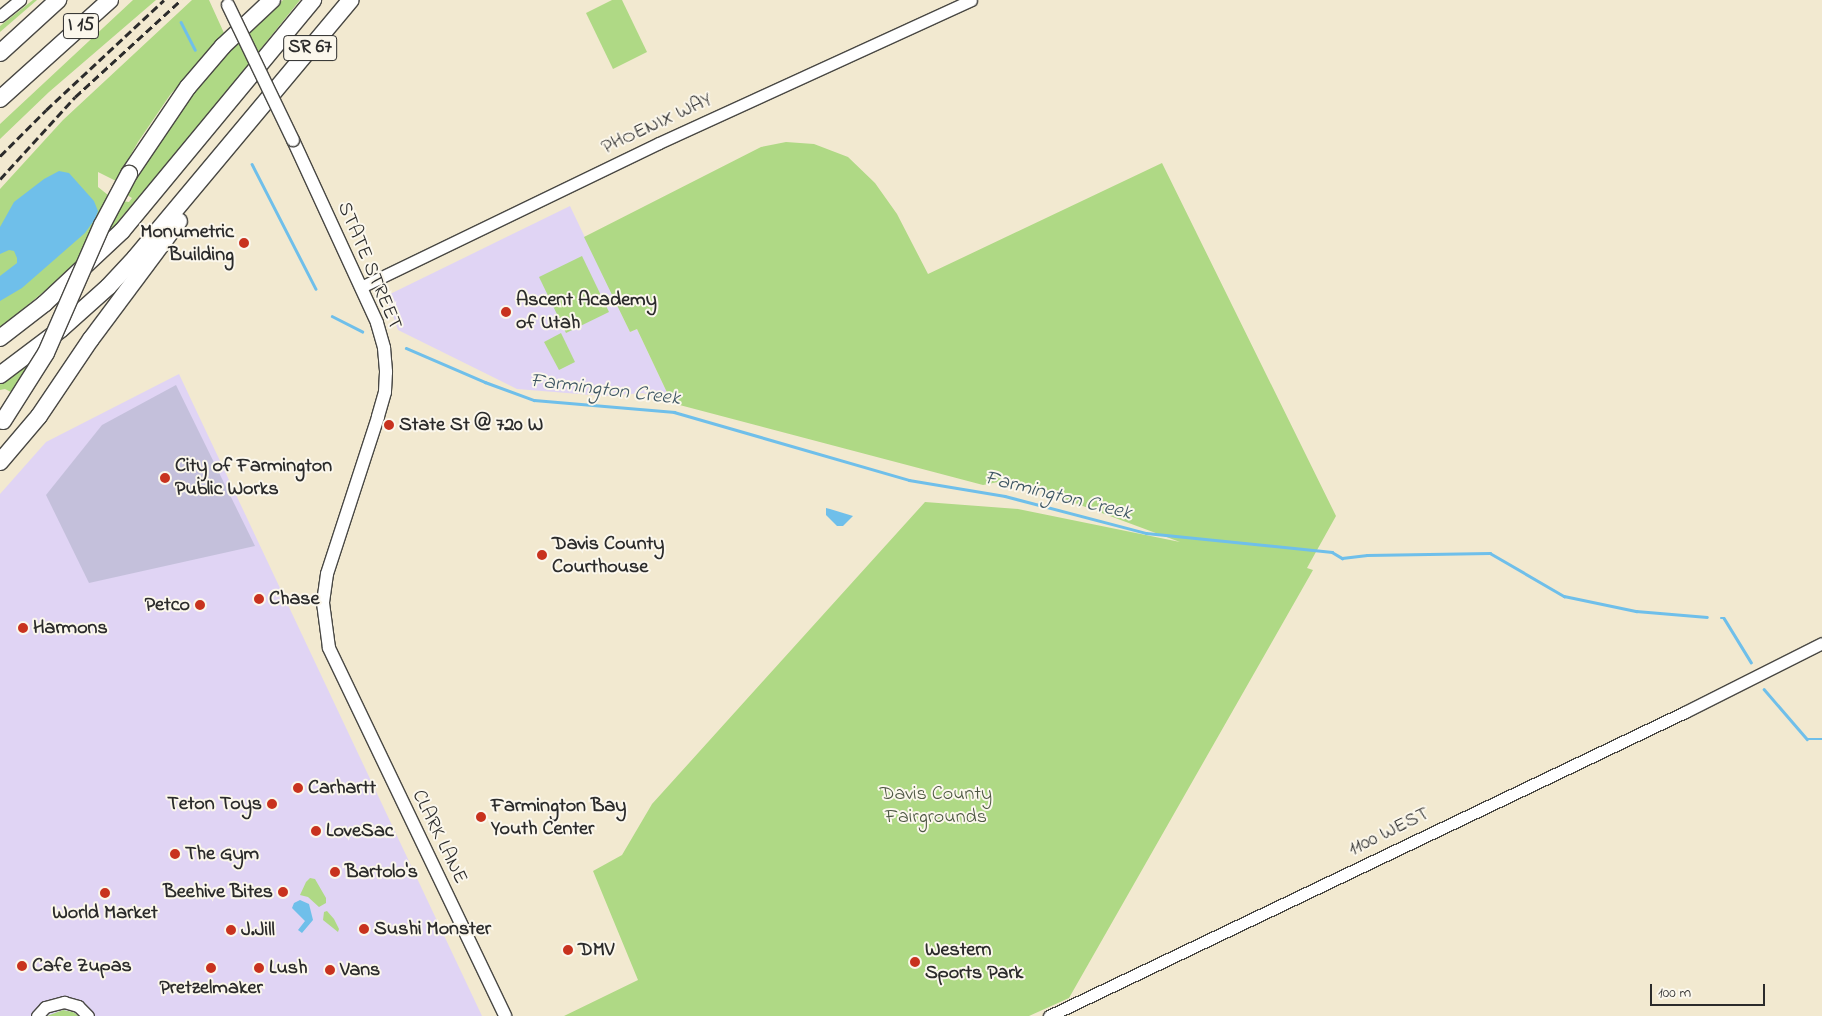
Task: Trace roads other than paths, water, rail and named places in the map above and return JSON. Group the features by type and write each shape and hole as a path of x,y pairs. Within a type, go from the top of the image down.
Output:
{"highway":[{"name":"I 15","path":"0,53 58,0"},
{"name":"I 15","path":"0,99 110,0"},
{"path":"1,423 32,378 51,342 102,225 129,174 188,87 224,46 272,0"},
{"path":"0,338 44,304 122,231 313,0"},
{"name":"SR 67","path":"270,96 351,0"},
{"path":"0,114 51,53"},
{"path":"0,375 51,338 108,287 135,258 270,96"},
{"path":"0,462 39,416 91,338 270,96"}],"main road":[{"name":"STATE STREET","path":"226,0 361,287 377,323 382,340 386,372 385,392 325,589 325,631 329,648 340,675"},
{"name":"CLARK LANE","path":"340,675 505,1016"}],"street":[{"name":"PHOENIX WAY","path":"361,287 659,143 971,0"},
{"path":"0,16 13,2"},
{"name":"1100 WEST","path":"1049,1016 1165,963 1414,840 1685,712 1822,643"},
{"path":"37,1016 45,1007 64,1002 78,1006 88,1016"}],"water":[{"path":"59,171 69,173 94,201 98,211 95,219 85,233 22,288 0,301 0,276 17,263 17,258 14,251 9,250 0,254 0,227 14,202 44,179"},
{"path":"826,508 853,516 843,526 837,526 826,515"},
{"path":"300,900 309,904 313,920 302,933 298,930 305,921 292,908 294,903"}],"waterway":[{"name":"Farmington Creek","path":"181,22 195,50"},
{"name":"Farmington Creek","path":"252,164 316,289"},
{"name":"Farmington Creek","path":"332,316 362,331"},
{"name":"Farmington Creek","path":"406,348 485,382 534,400 674,412 909,480 1005,496 1146,533 1332,552 1342,558 1367,555 1490,553 1564,596 1636,611 1707,617"},
{"name":"Farmington Creek","path":"1721,618 1724,618 1751,662"},
{"name":"Farmington Creek","path":"1764,689 1807,739 1822,739"}],"railway":[{"path":"0,156 46,110 164,0"},
{"path":"0,179 75,97 181,0"}],"place":[{"name":"Monumetric Building","path":"244,243"},
{"name":"Ascent Academy of Utah","path":"506,312"},
{"name":"State St @ 720 W","path":"389,425"},
{"name":"City of Farmington Public Works","path":"165,478"},
{"name":"Davis County Courthouse","path":"542,555"},
{"name":"Chase","path":"259,599"},
{"name":"Petco","path":"200,605"},
{"name":"Harmons","path":"23,628"},
{"name":"Carhartt","path":"298,788"},
{"name":"Teton Toys","path":"272,804"},
{"name":"Farmington Bay Youth Center","path":"481,817"},
{"name":"LoveSac","path":"316,831"},
{"name":"The Gym","path":"175,854"},
{"name":"Bartolo's","path":"335,872"},
{"name":"Beehive Bites","path":"283,892"},
{"name":"World Market","path":"105,893"},
{"name":"Sushi Monster","path":"364,929"},
{"name":"J.Jill","path":"231,930"},
{"name":"DMV","path":"568,950"},
{"name":"Western Sports Park","path":"915,962"},
{"name":"Cafe Zupas","path":"22,966"},
{"name":"Pretzelmaker","path":"211,968"},
{"name":"Lush","path":"259,968"},
{"name":"Vans","path":"330,970"}],"park label":[{"name":"Davis County Fairgrounds","path":"936,806"}]}
